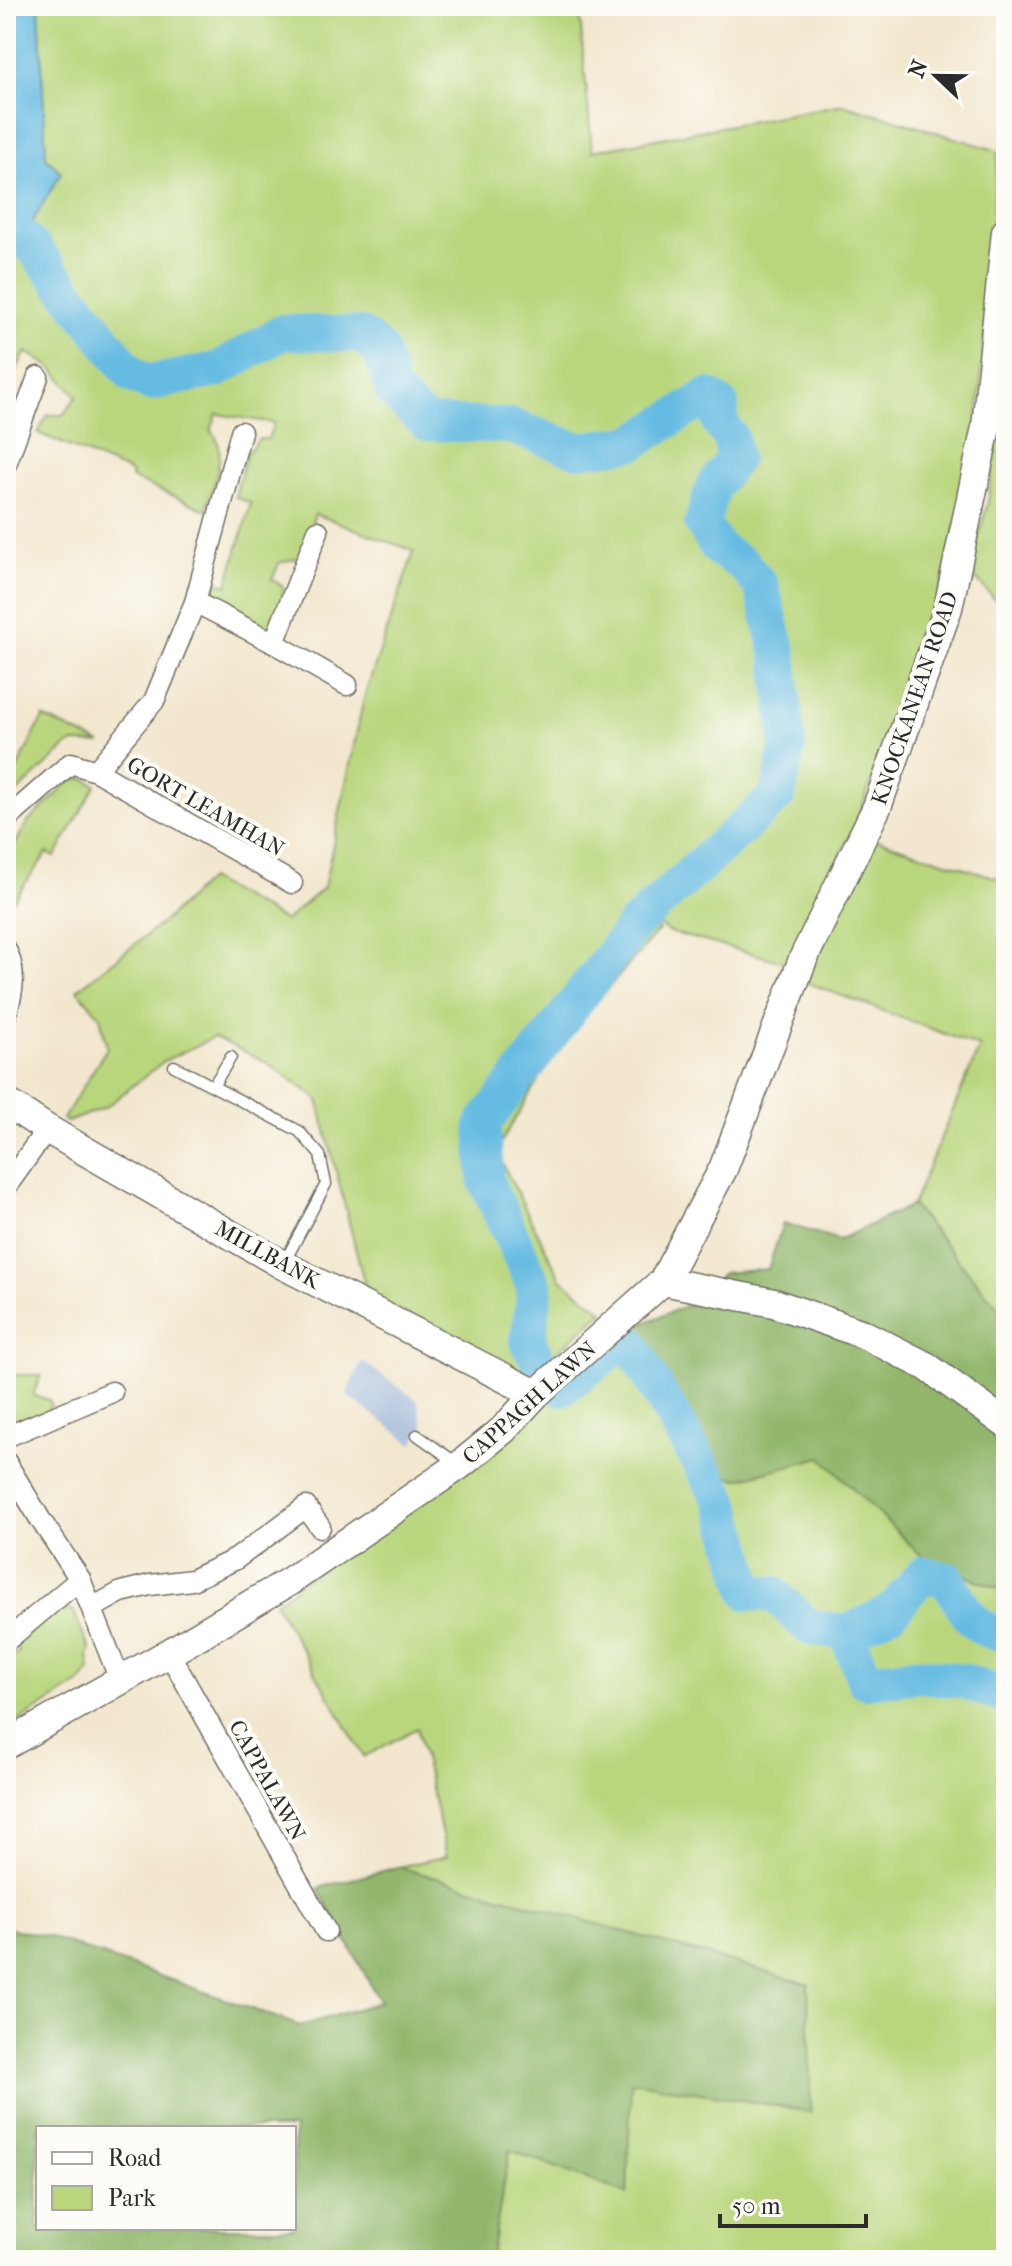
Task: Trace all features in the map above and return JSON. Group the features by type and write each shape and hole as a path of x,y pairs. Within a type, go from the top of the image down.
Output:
{"street":[{"name":"KNOCKANEAN ROAD","path":"803,959 877,807 948,608 986,427 1006,232"},
{"path":"6,464 38,377"},
{"name":"GORT LEAMHAN","path":"96,771 154,701 195,602 241,432"},
{"path":"274,643 318,531"},
{"path":"195,602 347,685"},
{"name":"GORT LEAMHAN","path":"6,820 71,763 96,771 292,883"},
{"path":"6,950 14,971 6,1015"},
{"name":"CAPPAGH LAWN","path":"6,1745 290,1581 460,1465 503,1430 536,1394 663,1281 723,1169 803,959"},
{"name":"MILLBANK","path":"6,1102 47,1129 283,1265 536,1394"},
{"path":"6,1187 47,1129"},
{"path":"663,1281 774,1303 863,1334 926,1366 1006,1424"},
{"path":"6,1437 112,1392"},
{"path":"6,1462 80,1579 120,1680"},
{"path":"92,1608 121,1592 192,1580 236,1559 306,1507 320,1527"},
{"path":"6,1641 80,1579"},
{"name":"CAPPALAWN","path":"169,1653 326,1931"}],"lane":[{"path":"213,1086 231,1057"},
{"path":"174,1066 299,1131 320,1155 326,1184 283,1265"},
{"path":"417,1435 460,1465"}],"shaded area":[{"path":"362,1361 417,1400 424,1426 413,1444 346,1395"}],"green space":[{"path":"39,6 579,6 592,151 843,104 998,151 977,431 938,604 856,823 788,963 669,932 639,912 659,930 561,1042 496,1151 561,1279 603,1311 536,1370 518,1371 367,1294 318,1099 266,1062 214,1037 164,1061 106,1107 67,1122 63,1119 107,1048 100,1016 77,990 163,922 209,879 285,921 324,887 364,698 414,551 315,514 301,557 279,563 272,580 283,586 283,597 277,622 266,628 243,618 223,604 211,592 211,580 227,585 251,503 235,497 246,454 259,439 268,439 274,423 217,414 211,430 219,448 219,458 206,510 131,478 132,473 38,433 48,415 63,415 77,396 52,368 26,352 14,374 6,371 6,202 31,226 46,158"},
{"path":"1006,361 1006,605 996,601 969,571 988,502"},
{"path":"43,717 101,744 74,743 67,746 6,800 6,780 12,779"},
{"path":"76,778 96,785 55,857 47,853 6,910 6,861 27,823"},
{"path":"875,839 1006,881 1006,1317 912,1205 980,1047 805,982"},
{"path":"912,1205 1006,1317 1006,1591 927,1561 821,1457 739,1479 724,1476 634,1327 698,1301 723,1273 768,1269 783,1223 839,1240"},
{"path":"634,1327 724,1476 739,1479 821,1456 927,1561 1006,1591 1006,2260 490,2260 510,2150 627,2193 630,2081 808,1985 398,1867 447,1856 417,1728 364,1757 275,1603 561,1378"},
{"path":"6,1375 41,1375 33,1395 49,1400 51,1406 46,1412 6,1423"},
{"path":"65,1604 66,1610 73,1610 90,1650 90,1670 81,1682 6,1729 6,1661 19,1652 15,1645"},
{"path":"398,1867 808,1984 811,2112 631,2081 627,2194 510,2150 490,2260 6,2260 6,1928 47,1936 300,2026 380,2002 318,1888"}],"water":[{"path":"6,6 39,6 46,157 61,173 30,226 6,202"}],"waterway":[{"path":"6,221 32,246 132,375 149,383 217,370 283,332 361,335 380,350 393,392 426,423 510,426 578,450 632,443 709,396 721,405 720,423 731,438 734,459 713,487 702,523 719,549 744,565 761,586 779,654 788,746 778,795 636,923 483,1124 486,1181 535,1288 528,1342 536,1357"},
{"path":"562,1388 628,1339 722,1501 749,1593 774,1594 809,1627 847,1633 892,1611 923,1574 948,1580 977,1623 994,1633 1006,1635"},
{"path":"847,1633 865,1681 920,1675 964,1681 1006,1697"}]}
